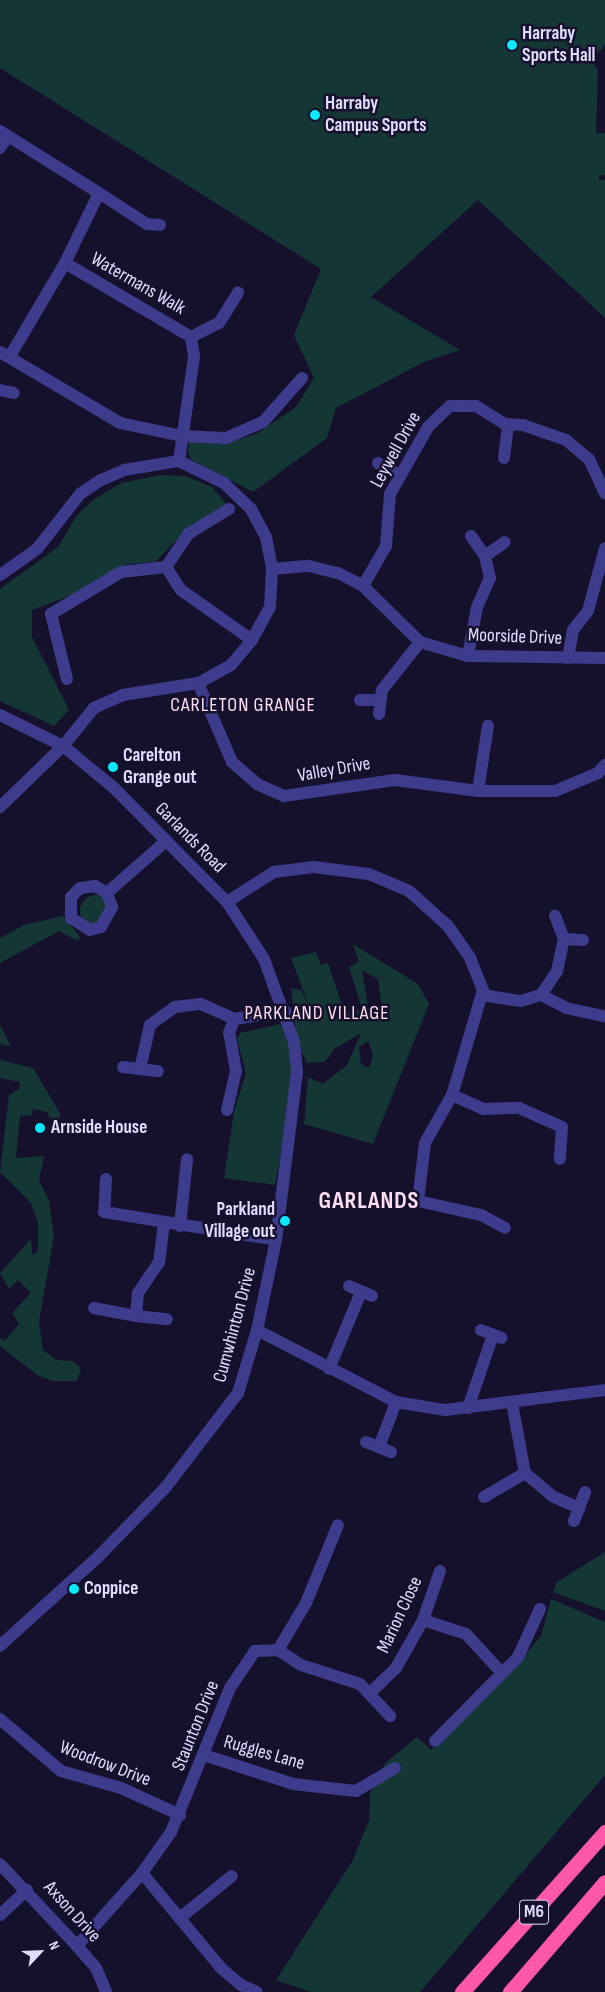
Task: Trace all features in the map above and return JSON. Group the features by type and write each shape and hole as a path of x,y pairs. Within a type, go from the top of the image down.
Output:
{"highway":[{"name":"M6","path":"462,1992 605,1832"},
{"name":"M6","path":"510,1992 605,1882"}],"street":[{"path":"0,148 4,133 147,224 160,225"},
{"name":"Watermans Walk","path":"5,354 65,263 99,193"},
{"name":"Watermans Walk","path":"65,263 192,337"},
{"name":"Watermans Walk","path":"192,337 220,324 238,292"},
{"name":"Watermans Walk","path":"179,461 194,357 192,337"},
{"path":"5,354 120,423 182,436 226,438 263,422 302,378"},
{"path":"0,390 14,393"},
{"name":"Leywell Drive","path":"363,586 386,546 388,501 399,475 434,418 450,406 476,406 508,425 523,425 566,440 589,459 605,493"},
{"path":"504,458 508,425"},
{"path":"0,575 37,549 80,494 96,483 124,470 179,461 224,484 251,508 266,537 272,569 270,607 252,640 231,665 198,683 123,695 101,704 85,715 63,746 0,807"},
{"path":"378,463 399,475"},
{"path":"67,679 51,614 121,572 166,567 188,534 229,509"},
{"path":"468,656 477,606 490,578 485,556 471,536"},
{"path":"485,556 504,542"},
{"path":"568,658 573,630 588,611 605,548"},
{"name":"Moorside Drive","path":"272,569 309,566 363,586 420,642 468,656 605,658"},
{"path":"166,567 181,590 252,640"},
{"path":"379,714 379,700 382,690 420,642"},
{"name":"Valley Drive","path":"198,683 232,762 257,784 284,796 395,780 478,791 555,791 598,773 605,764"},
{"path":"360,700 379,700"},
{"name":"Garlands Road","path":"0,715 63,746 113,788 227,902 264,960 285,1011"},
{"path":"478,791 488,726"},
{"path":"107,893 166,841"},
{"path":"227,902 274,872 290,867 369,874 409,891 448,926 470,958 482,995 452,1095 425,1143 418,1202 481,1215 505,1228"},
{"path":"482,995 521,1002 541,995 557,971 564,940 555,916"},
{"path":"564,940 582,940"},
{"path":"541,995 566,1008 605,1016"},
{"path":"140,1069 146,1033 168,1010 201,1004 234,1019 285,1011"},
{"name":"Cumwhinton Drive","path":"0,1646 98,1557 166,1488 238,1393 257,1330 276,1240 297,1072 285,1011"},
{"path":"227,1110 236,1071 229,1033 234,1019"},
{"path":"123,1067 158,1071"},
{"path":"452,1095 484,1109 519,1108 562,1127 560,1159"},
{"path":"180,1226 187,1158"},
{"path":"106,1179 104,1212 180,1226 276,1240"},
{"path":"136,1316 138,1293 159,1262 164,1223"},
{"path":"328,1369 367,1294 349,1286"},
{"path":"94,1308 167,1320"},
{"path":"257,1330 328,1369 396,1402 445,1410 512,1403 548,1394 605,1390"},
{"path":"468,1408 492,1334"},
{"path":"366,1442 385,1450 396,1402"},
{"path":"512,1403 525,1473 552,1496 579,1508"},
{"path":"484,1497 525,1473"},
{"path":"574,1520 585,1492"},
{"path":"338,1525 306,1603 278,1650 301,1665 343,1676 370,1693 390,1716"},
{"name":"Marion Close","path":"370,1693 396,1668 423,1620 440,1570"},
{"path":"434,1741 518,1657 540,1609"},
{"path":"423,1620 466,1634 502,1673"},
{"name":"Staunton Drive","path":"77,1946 142,1873 180,1815 230,1688 255,1651 278,1650"},
{"name":"Woodrow Drive","path":"0,1719 61,1771 121,1788 180,1815"},
{"name":"Ruggles Lane","path":"204,1755 293,1784 356,1791 396,1768"},
{"name":"Axson Drive","path":"0,1864 27,1890 96,1968 106,1992"},
{"path":"142,1873 181,1917 222,1969 257,1992"},
{"path":"181,1917 232,1876"},
{"path":"0,1915 27,1890"}],"green space":[{"name":"Harraby Campus Sports","path":"0,0 605,0 605,45 590,61 598,69 596,133 605,133 605,175 599,176 599,180 605,180 605,318 478,200 371,297 460,350 424,362 336,408 327,438 253,492 192,460 188,453 189,441 224,444 256,434 296,407 314,378 294,335 321,269 0,68"},
{"path":"160,475 185,476 212,487 228,506 186,530 155,562 127,564 74,594 32,610 32,637 69,710 54,726 0,701 0,589 58,547 77,515 93,500 121,483"},
{"path":"96,895 108,899 112,911 108,923 96,927 84,923 80,911 84,899"},
{"path":"63,916 80,937 78,941 59,931 0,963 0,938 24,925"},
{"path":"353,944 418,984 429,1004 373,1144 304,1124 308,1077 323,1084 347,1065 361,1033 334,1049 325,1062 307,1063 297,1042 291,988 301,990 311,1011 291,958 316,952 321,965 328,963 345,1014 362,1009 349,967 359,962","holes":["362,970 378,979 383,1016 369,1012","368,1041 373,1055 369,1068 361,1064 359,1047"]},
{"path":"280,1024 290,1041 293,1085 275,1185 224,1178 234,1112 246,1073 237,1039 240,1033"},
{"path":"0,1025 11,1047 0,1044"},
{"path":"0,1060 33,1068 61,1115 59,1119 50,1118 47,1112 33,1109 31,1116 20,1115 16,1158 44,1156 39,1180 49,1201 54,1236 39,1322 43,1350 56,1360 73,1361 81,1369 77,1381 52,1381 37,1375 0,1346 0,1338 5,1341 19,1324 12,1313 31,1293 18,1280 9,1289 0,1273 31,1239 32,1255 38,1251 38,1223 31,1203 0,1172 9,1095 19,1089 20,1082 0,1078"},
{"path":"605,1552 605,1611 553,1592 557,1582"},
{"path":"551,1599 605,1622 605,1775 420,1992 310,1992 276,1980 353,1860 369,1820 370,1793 386,1762 417,1737 431,1750 518,1664 541,1636"}],"place":[{"name":"Harraby Sports Hall","path":"512,45"},
{"name":"Harraby Campus Sports","path":"315,115"},
{"name":"Carelton Grange out","path":"113,767"},
{"name":"Arnside House","path":"40,1128"},
{"name":"Parkland Village out","path":"285,1221"},
{"name":"Coppice","path":"74,1589"}],"district":[{"name":"CARLETON GRANGE","path":"243,705"},
{"name":"PARKLAND VILLAGE","path":"317,1013"},
{"name":"GARLANDS","path":"369,1201"}]}
